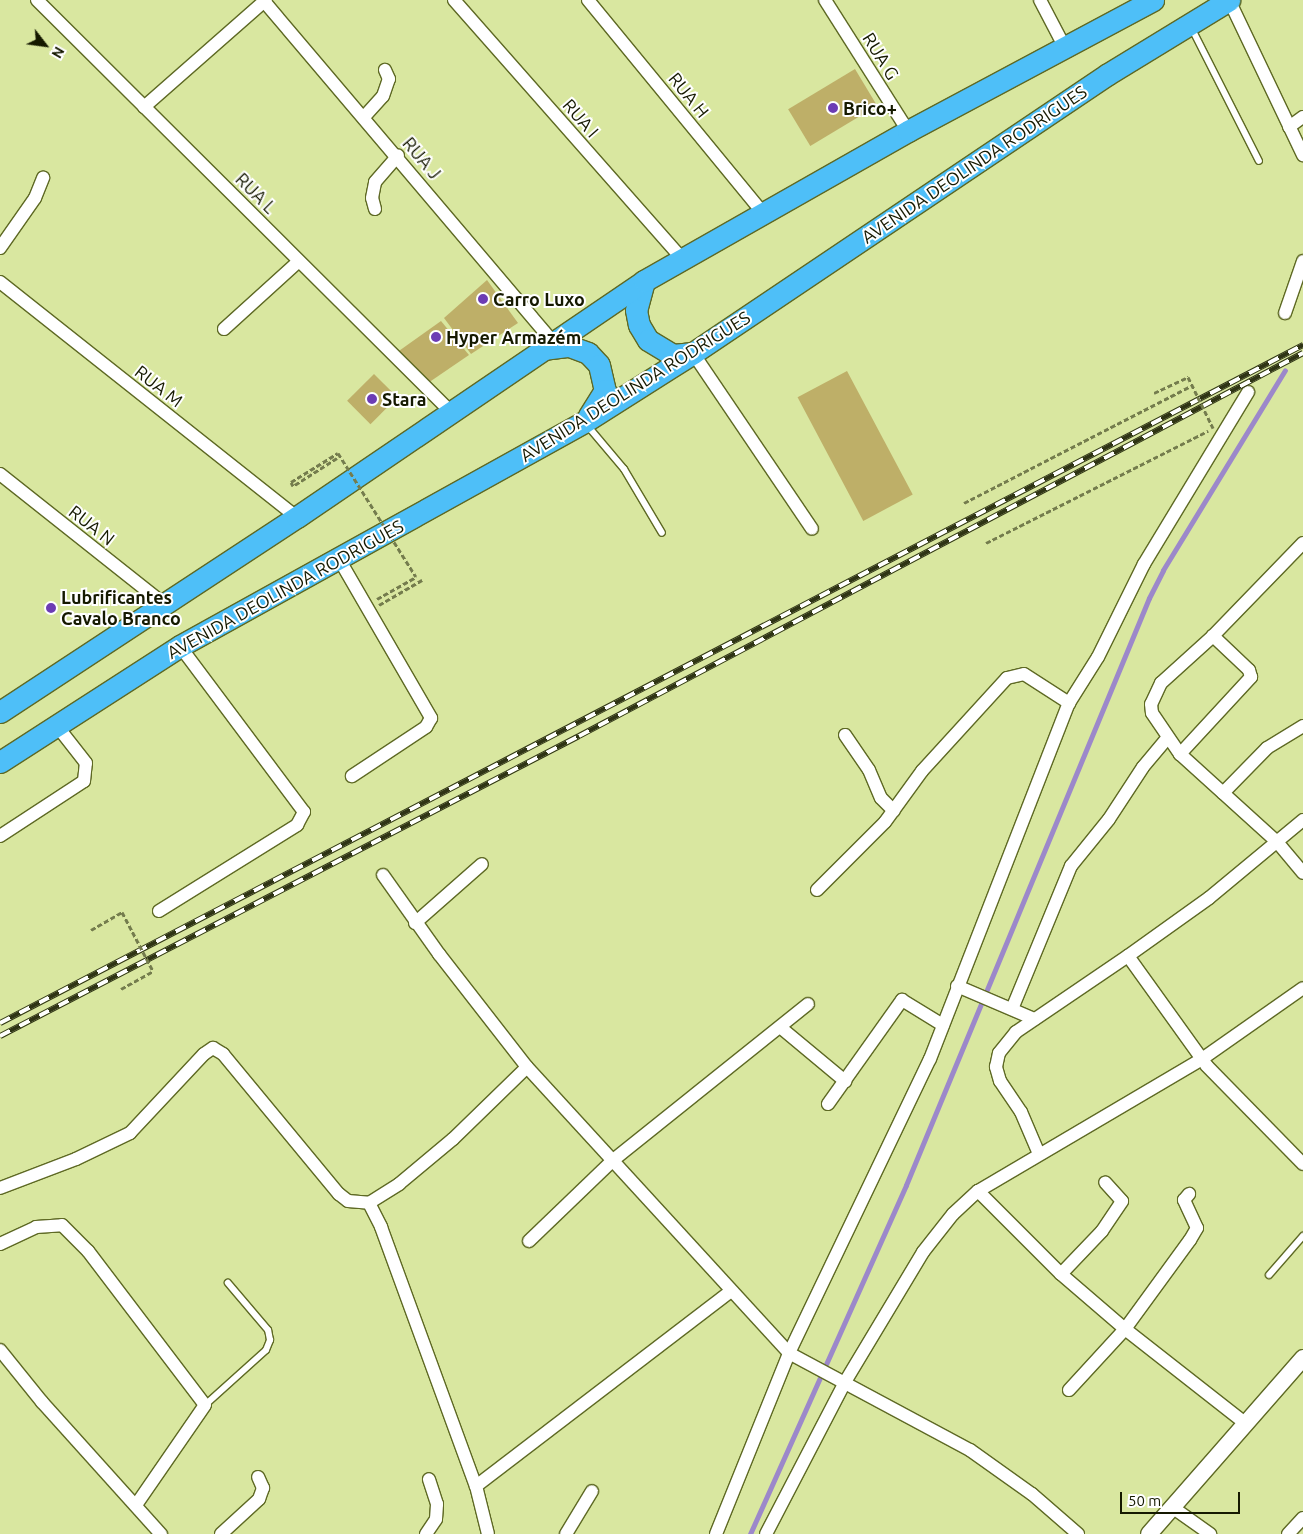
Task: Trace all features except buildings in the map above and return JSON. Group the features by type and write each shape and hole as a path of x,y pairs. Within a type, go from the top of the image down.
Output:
{"highway":[{"path":"3,706 297,517 546,345 644,281 908,131 1153,0"},
{"name":"AVENIDA DEOLINDA RODRIGUES","path":"0,762 180,646 584,422 693,353 1020,133 1189,23 1229,0"},
{"path":"644,281 636,310 639,325 648,340 673,355 693,353"},
{"path":"546,345 569,346 588,353 599,365 605,379 605,390 597,408 584,422"}],"street":[{"name":"RUA L","path":"37,0 450,411"},
{"path":"144,107 264,0"},
{"name":"RUA J","path":"264,0 398,156 546,345"},
{"name":"RUA I","path":"454,0 682,259"},
{"name":"RUA H","path":"588,0 763,213"},
{"name":"RUA G","path":"825,0 908,131"},
{"path":"1040,0 1064,46"},
{"path":"1229,0 1303,155"},
{"path":"364,117 384,96 389,79 385,70"},
{"path":"1290,127 1303,117"},
{"path":"375,209 372,198 375,182 398,156"},
{"path":"0,248 35,198 43,178"},
{"path":"224,329 299,261"},
{"path":"1285,313 1303,261"},
{"name":"RUA M","path":"0,282 297,517"},
{"path":"693,353 812,529"},
{"path":"716,1534 789,1353 915,1092 943,1025 963,989 1069,703 1098,657 1144,564 1248,392"},
{"name":"RUA N","path":"0,474 163,603"},
{"path":"1303,543 1154,694 1152,713 1167,738 1180,754 1278,843 1303,873"},
{"path":"339,559 431,718 426,727 352,776"},
{"path":"1180,754 1251,677 1249,670 1213,636"},
{"path":"159,911 297,825 304,812 180,646"},
{"path":"817,890 894,811 922,772 1007,678 1024,674 1069,703"},
{"path":"0,836 84,781 86,763 57,726"},
{"path":"1223,793 1267,748 1303,726"},
{"path":"845,735 869,770 881,798 894,811"},
{"path":"1007,1007 1071,866 1109,819 1143,766 1167,738"},
{"path":"1039,1154 996,1067 999,1053 1006,1041 1034,1019 1072,997 1128,956 1156,939 1278,843 1303,820"},
{"path":"416,923 482,864"},
{"path":"383,875 416,923 527,1067 730,1292 789,1353 809,1366 846,1382 1001,1470 1078,1534"},
{"path":"1128,956 1202,1059 1284,1148 1303,1164"},
{"path":"766,1534 846,1382 936,1233 978,1190 1202,1059 1303,988"},
{"path":"963,989 1034,1019"},
{"path":"828,1104 902,1000 943,1025"},
{"path":"528,1241 612,1161 808,1004"},
{"path":"780,1026 845,1081"},
{"path":"0,1188 76,1160 130,1133 204,1054 214,1048 222,1054 339,1194 348,1201 370,1203 399,1184 453,1139 527,1067"},
{"path":"1061,1274 1102,1231 1122,1201 1105,1182"},
{"path":"978,1190 1061,1274 1125,1329 1246,1424"},
{"path":"1070,1390 1125,1329 1196,1228 1184,1200 1189,1194"},
{"path":"370,1203 476,1486 488,1534"},
{"path":"0,1244 36,1227 62,1225 88,1251 205,1405 136,1505"},
{"path":"476,1486 730,1292"},
{"path":"0,1350 42,1402 161,1534"},
{"path":"1149,1534 1303,1358"},
{"path":"221,1534 259,1499 263,1488 258,1477"},
{"path":"426,1534 436,1519 437,1504 429,1479"},
{"path":"566,1534 592,1491"},
{"path":"1172,1507 1210,1534"},
{"path":"1288,1534 1303,1518"}],"lane":[{"path":"1189,23 1259,161"},
{"path":"584,422 624,468 662,534"},
{"path":"1269,1275 1303,1236"},
{"path":"205,1405 266,1350 270,1340 268,1330 228,1283"}],"path":[{"path":"986,543 1212,428 1188,377 1154,393"},
{"path":"964,503 1191,386"},
{"path":"337,458 293,486 290,482 338,453 416,577 369,604"},
{"path":"372,609 422,580"},
{"path":"91,930 122,912 153,971 121,989"}],"waterway":[{"path":"750,1534 906,1185 1149,598 1163,570 1285,370"}],"railway":[{"path":"0,1023 1303,345"},
{"path":"0,1036 579,736 1303,353"}],"place":[{"name":"Brico+","path":"833,108"},
{"name":"Carro Luxo","path":"483,299"},
{"name":"Hyper Armazém","path":"436,337"},
{"name":"Stara","path":"372,399"},
{"name":"Lubrificantes Cavalo Branco","path":"51,608"}]}
